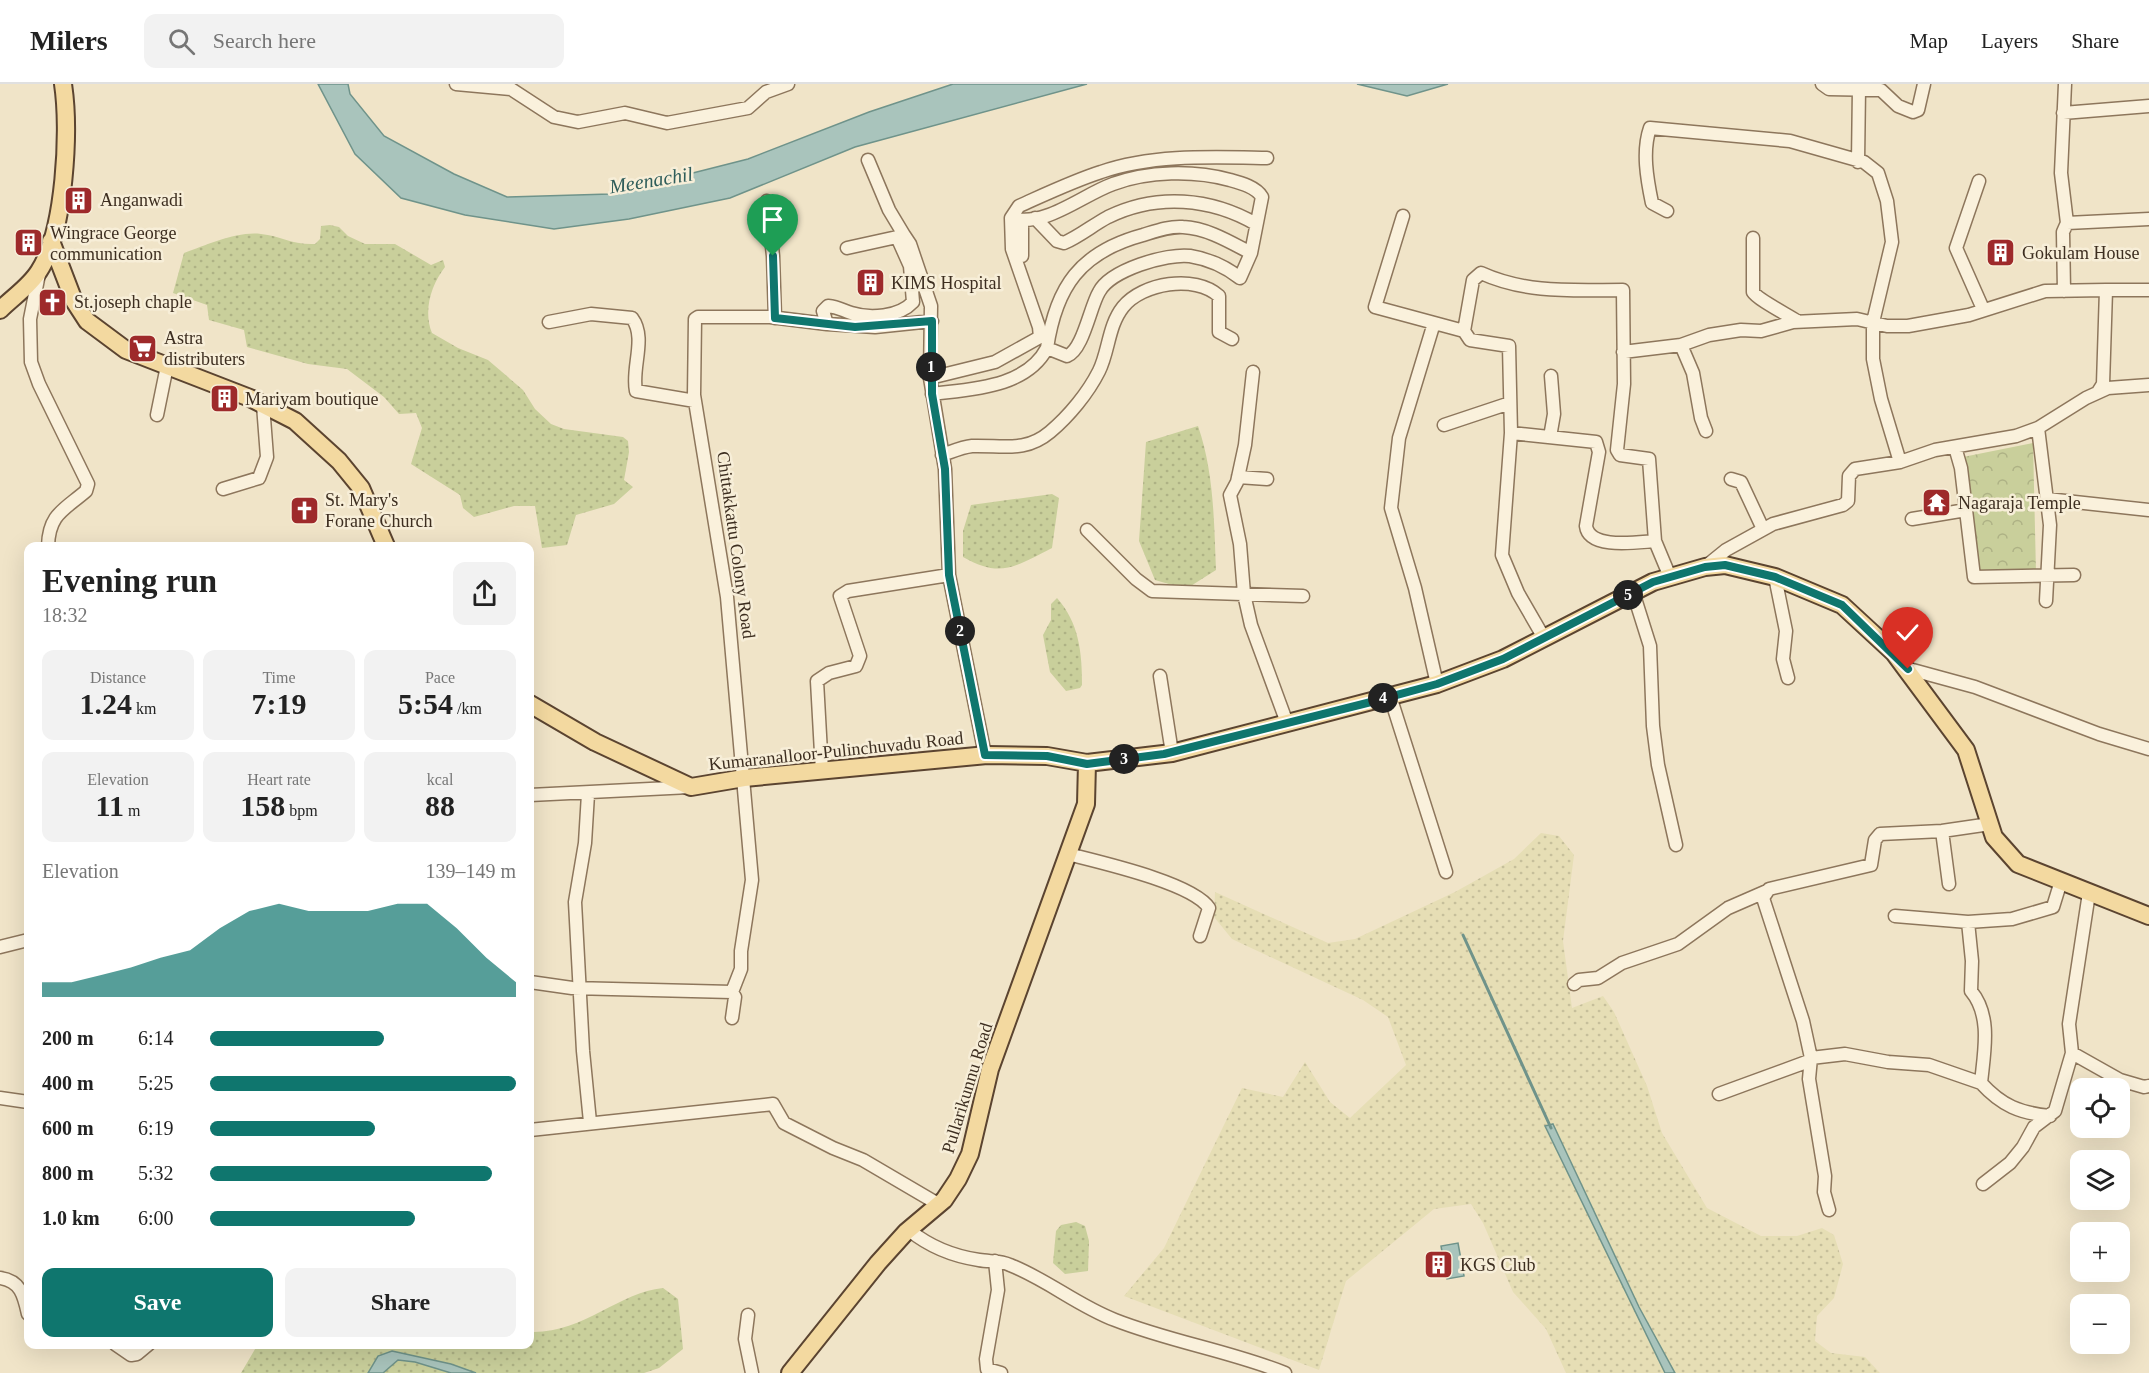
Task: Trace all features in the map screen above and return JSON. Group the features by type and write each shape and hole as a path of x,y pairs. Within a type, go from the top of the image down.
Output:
{"main road":[{"path":"0,310 40,270 51,241 65,167 63,84"},
{"path":"51,241 74,301 87,321 126,350 263,405 295,421 339,460 361,488 384,542"},
{"name":"Kumaranalloor-Pulinchuvadu Road","path":"691,787 744,778 985,755 1047,756 1087,764 1172,753 1437,684 1503,659 1633,592 1670,577 1705,567 1725,565 1775,577 1842,605 1908,669 1966,750 1994,837 2018,864 2149,916"},
{"path":"534,706 595,742 691,787"},
{"name":"Pullarikunnu Road","path":"790,1373 878,1263 938,1204 958,1179 970,1154 990,1070 1086,804 1087,764"}],"street":[{"path":"456,84 511,89 554,117 578,122 624,113 667,123 748,108 766,92 788,84"},
{"path":"1822,84 1829,89 1881,90 1898,106 1913,112 1918,110 1924,84"},
{"path":"2064,291 2063,232 2067,223 2061,173 2065,84"},
{"path":"1858,162 1859,88"},
{"path":"2063,113 2149,106"},
{"path":"1667,211 1661,210 1652,203 1648,183 1646,141 1650,128 1790,141 1821,148 1871,165 1878,173 1887,201 1892,242 1873,322 1873,358 1881,399 1900,462"},
{"path":"930,378 995,362 1040,337 1037,318 1012,249 1019,206 1102,171 1150,162 1205,157 1267,158"},
{"path":"868,160 931,306 930,378 945,469 949,575 985,755"},
{"path":"1016,219 1035,218 1055,213 1092,193 1131,178 1200,175 1243,184 1260,193 1262,197 1251,253 1240,278 1217,264 1189,256 1155,261 1128,269 1099,290 1074,354 1067,356 1047,348"},
{"path":"1979,180 1956,248 1983,309"},
{"path":"767,201 773,256 775,318 875,327 932,321"},
{"path":"1035,218 1057,241 1064,243 1108,217 1162,202 1215,205 1256,224"},
{"path":"1403,216 1376,307 1464,331 1470,340 1509,346 1510,433 1503,516 1503,562 1544,638"},
{"path":"1016,219 1022,254 1048,329"},
{"path":"2067,223 2149,219"},
{"path":"932,394 982,388 1006,381 1029,370 1047,348 1048,329 1071,279 1096,254 1127,239 1184,227 1218,236 1251,253"},
{"path":"847,248 901,236"},
{"path":"827,324 823,311 828,306 841,307 850,313 877,316 905,310 913,302 910,266 901,236"},
{"path":"1753,238 1753,292 1756,297 1775,306 1797,321"},
{"path":"40,270 30,319 31,362 39,384 88,484 86,491 59,512 48,528 48,542"},
{"path":"1464,331 1473,280 1481,273 1505,284 1538,290 1623,290 1623,416 1617,450"},
{"path":"942,455 970,446 1024,447 1050,432 1084,395 1099,371 1110,335 1122,309 1130,300 1150,291 1188,282 1212,290 1219,296 1219,332 1232,339"},
{"path":"2098,392 2103,384 2106,290"},
{"path":"1623,352 1681,345 1709,334 1741,330 1761,331 1797,321 1857,319 1887,326 1908,326 1969,315 2045,291 2149,290"},
{"path":"549,322 591,314 632,318 637,325 636,391 695,401"},
{"name":"Chittakkattu Colony Road","path":"732,1018 735,997 732,992 741,969 741,951 752,880 727,597 695,401 696,318 775,318"},
{"path":"1434,323 1399,438 1390,508 1415,588 1437,684"},
{"path":"1681,345 1693,373 1701,418 1706,431"},
{"path":"157,415 167,366"},
{"path":"1253,372 1238,477 1230,495 1240,544 1244,594 1251,626 1287,723"},
{"path":"1550,437 1554,414 1551,376"},
{"path":"1705,567 1721,553 1762,529 1790,518 1843,505 1848,501 1851,471 1900,462 1935,450 2016,436 2038,428 2108,388 2149,385"},
{"path":"1444,425 1510,403"},
{"path":"223,489 259,478 267,457 263,405"},
{"path":"2038,428 2048,499 2050,548 2046,574 2046,602"},
{"path":"1510,433 1593,441 1617,450 1620,455 1649,459 1655,541 1670,577"},
{"path":"1598,444 1599,452 1586,526 1587,533 1608,542 1655,541"},
{"path":"1955,447 1961,468 1974,577 2073,575"},
{"path":"1238,477 1267,479"},
{"path":"1731,479 1741,482 1762,529"},
{"path":"2048,499 2149,510"},
{"path":"1912,519 1966,510"},
{"path":"1087,530 1136,579 1152,591 1303,596"},
{"path":"822,771 817,681 829,672 856,666 860,656 840,596 848,591 949,575"},
{"path":"1775,577 1786,631 1783,659 1788,678"},
{"path":"1633,592 1650,646 1653,726 1658,765 1676,845"},
{"path":"1908,669 1975,687 2099,734 2149,748"},
{"path":"1160,676 1172,753"},
{"path":"1390,696 1446,872"},
{"path":"534,795 691,787"},
{"path":"588,794 585,843 575,902 582,987 583,1051 590,1122"},
{"path":"1574,984 1579,980 1598,978 1622,963 1678,944 1728,909 1767,891 1798,880 1871,865 1875,840 1880,834 1942,831 1990,824"},
{"path":"1942,831 1949,884"},
{"path":"1068,854 1171,884 1203,899 1209,908 1200,936"},
{"path":"1895,916 1968,922 2012,918 2053,907 2061,881"},
{"path":"1767,891 1763,898 1792,987 1810,1059 1809,1079 1825,1176 1824,1192 1829,1210"},
{"path":"1983,1184 2010,1163 2023,1147 2034,1127 2055,1111 2072,1053 2069,1024 2089,893"},
{"path":"1968,922 1972,961 1971,991 1981,1004 1985,1022 1981,1083"},
{"path":"0,947 24,941"},
{"path":"534,982 582,987 732,992"},
{"path":"2072,1053 2116,1078"},
{"path":"1719,1094 1810,1059 1845,1054 1888,1062 1929,1065 1981,1083 1994,1096 2025,1113 2050,1116"},
{"path":"2130,1083 2144,1088 2149,1086"},
{"path":"0,1098 24,1101"},
{"path":"534,1129 773,1104 784,1123 833,1148 863,1160 938,1204"},
{"path":"909,1230 935,1249 962,1257 995,1261 1035,1276 1081,1305 1113,1320 1164,1338 1220,1351 1285,1373"},
{"path":"995,1261 998,1290 986,1359 987,1369 1001,1373"},
{"path":"0,1278 12,1280 19,1286 24,1302"},
{"path":"748,1315 745,1339 752,1373"},
{"path":"122,1349 131,1355 143,1349"}],"shaded area":[{"path":"1541,833 1559,836 1574,855 1563,941 1572,1008 1603,996 1614,1012 1647,1086 1662,1133 1707,1208 1761,1236 1797,1236 1822,1228 1834,1235 1843,1264 1834,1298 1817,1316 1815,1341 1831,1353 1865,1357 1880,1373 1566,1373 1546,1329 1513,1292 1483,1223 1471,1204 1434,1209 1346,1281 1319,1370 1124,1296 1164,1248 1242,1088 1283,1097 1305,1062 1330,1102 1350,1118 1406,1065 1388,1017 1363,1000 1232,939 1214,917 1215,892 1328,943 1355,939 1455,892 1514,859"}],"green space":[{"path":"321,226 339,227 348,236 365,244 395,244 431,265 443,260 445,267 432,290 428,307 432,333 458,348 488,360 523,390 535,409 551,424 564,429 623,437 628,441 629,452 624,480 633,487 614,504 576,515 567,545 542,548 535,506 514,506 474,517 463,508 460,495 411,464 422,428 416,413 399,414 384,397 347,369 308,364 247,347 244,330 209,320 207,305 173,293 184,253 222,239 252,234 315,244 320,239"},
{"path":"1198,426 1210,479 1216,570 1186,589 1155,580 1139,541 1146,442"},
{"path":"2033,443 2036,573 1975,576 1963,457"},
{"path":"1052,494 1059,498 1052,548 1008,568 988,567 963,557 963,531 971,505"},
{"path":"1057,598 1075,628 1081,661 1082,685 1080,688 1066,691 1050,672 1043,635 1051,620 1051,604"},
{"path":"1076,1222 1085,1226 1089,1241 1088,1271 1065,1274 1053,1263 1056,1231 1061,1225"},
{"path":"663,1288 678,1299 683,1349 659,1368 644,1373 241,1373 255,1349 534,1349 534,1332 567,1327 647,1291"}],"water":[{"path":"318,84 348,84 350,94 384,136 454,174 507,197 610,194 748,159 869,112 953,84 1087,84 855,147 730,198 629,219 554,229 465,215 401,198 355,154"},
{"path":"1357,84 1448,84 1407,96"},
{"path":"1553,1124 1639,1307 1675,1373 1665,1373 1545,1126"},
{"path":"1458,1243 1464,1276 1447,1279 1441,1246"},
{"path":"392,1351 451,1364 476,1373 451,1373 415,1362 398,1360 383,1373 368,1373 378,1356"}],"waterway":[{"path":"1463,935 1551,1128"}],"place":[{"name":"Anganwadi","path":"79,200"},
{"name":"Wingrace George communication","path":"29,243"},
{"name":"Gokulam House","path":"2001,253"},
{"name":"KIMS Hospital","path":"870,283"},
{"name":"St.joseph chaple","path":"53,302"},
{"name":"Astra distributers","path":"143,348"},
{"name":"Mariyam boutique","path":"224,399"},
{"name":"Nagaraja Temple","path":"1937,503"},
{"name":"St. Mary's Forane Church","path":"304,510"},
{"name":"KGS Club","path":"1439,1265"}],"route":[{"path":"773,256 775,318 855,327 895,326 932,321 930,378 945,469 949,575 985,755 1047,756 1068,758 1087,764 1164,754 1371,702 1437,684 1503,659 1653,582 1705,567 1725,565 1775,577 1842,605 1876,635 1908,669"}],"water label":[{"name":"Meenachil","path":"651,180"}]}
